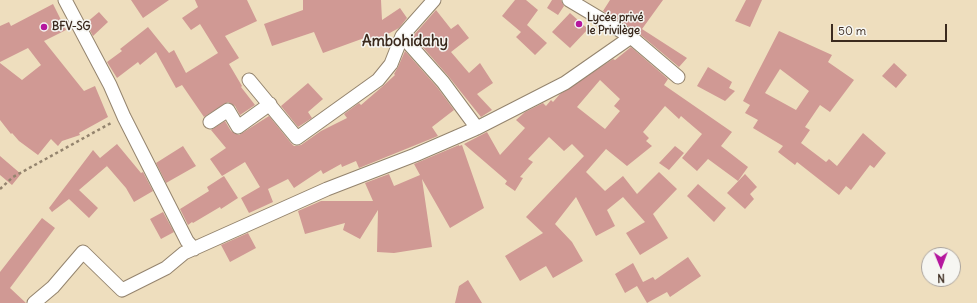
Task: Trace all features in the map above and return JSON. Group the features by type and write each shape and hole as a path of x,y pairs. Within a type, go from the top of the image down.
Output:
{"street":[{"path":"65,0 110,84 124,116 187,241 194,249"},
{"path":"249,80 297,138 378,80 391,64 402,36 434,0"},
{"path":"569,0 631,37 678,77"},
{"path":"402,36 443,82 477,128"},
{"path":"34,303 52,286 83,252 122,290 166,268 184,253 327,189 415,156 477,128 565,84 631,37"},
{"path":"210,122 228,110 238,127 270,104"}],"path":[{"path":"0,188 13,177 124,116"}],"building":[{"path":"131,0 169,0 143,18"},
{"path":"195,0 247,0 257,21 225,36 239,58 229,64 242,86 241,87 255,105 240,115 235,106 228,102 204,117 182,85 176,88 156,52 140,65 138,62 117,78 107,62 122,51 120,49 148,27 169,53 174,50 186,73 218,53 200,24 191,30 182,18 198,7"},
{"path":"303,0 381,0 382,20 400,8 407,18 399,28 371,43 367,37 323,53 314,32 272,46 264,24 303,10"},
{"path":"515,0 526,0 538,10 527,25 547,43 535,55 516,37 521,32 502,16"},
{"path":"552,0 561,0 564,6 558,15 547,8"},
{"path":"610,0 663,0 642,29 687,58 679,67 636,31 603,11"},
{"path":"746,0 762,0 750,27 735,21"},
{"path":"53,4 66,30 44,41 84,91 95,86 108,117 79,133 80,135 62,141 58,146 51,139 38,155 19,141 12,133 11,134 0,120 0,63 22,80 41,65 28,48 0,62 0,26 9,22 11,26"},
{"path":"436,10 451,29 458,24 469,38 451,52 469,73 480,63 493,83 477,94 492,110 481,117 449,77 413,36"},
{"path":"99,12 108,22 93,36 86,23"},
{"path":"570,13 588,29 570,48 552,32"},
{"path":"779,31 832,55 828,62 854,80 830,112 820,105 805,127 810,130 801,143 826,162 829,159 837,166 863,133 886,153 874,168 870,165 851,190 846,186 839,195 797,162 795,165 778,152 783,146 753,128 758,120 745,113 750,105 743,101","holes":["780,69 809,91 796,110 765,93"]},
{"path":"631,47 668,79 664,85 732,132 721,146 748,167 738,181 708,159 697,171 682,158 702,134 681,116 679,119 665,106 643,132 649,138 646,141 652,146 627,166 606,149 586,172 605,191 623,176 637,194 659,172 677,189 653,214 668,238 640,255 626,233 645,222 623,197 607,210 615,226 596,236 576,197 555,224 572,242 583,261 553,278 546,266 520,281 505,256 543,233 526,217 584,156 572,144 564,151 549,137 528,159 533,162 520,177 523,178 515,191 505,184 507,181 464,144 487,132 500,155 525,128 516,120 525,112 543,103 546,106 551,100 553,102 560,94 613,59 615,60","holes":["600,80 620,99 614,106 620,111 605,129 577,107"]},
{"path":"405,51 437,87 454,110 432,127 438,136 359,168 356,161 342,167 341,164 323,174 321,170 294,188 288,179 268,189 273,202 249,213 241,198 260,187 245,162 222,176 210,159 226,148 211,130 225,121 231,131 239,135 269,116 294,146 301,145 321,131 347,118 344,114 359,103 361,105 383,86 395,75 394,74"},
{"path":"894,63 907,75 896,88 882,76"},
{"path":"708,67 732,82 729,88 735,91 725,101 697,86"},
{"path":"308,83 323,99 308,112 312,118 298,127 281,106"},
{"path":"117,144 141,173 143,172 153,191 134,202 126,188 100,158"},
{"path":"462,145 484,208 450,228 422,179 432,247 394,253 377,252 378,210 360,239 343,230 345,223 305,234 298,211 321,201 373,201 365,183 389,174 394,186 420,175 414,164"},
{"path":"183,146 196,166 166,183 156,163"},
{"path":"675,146 684,153 669,170 659,163"},
{"path":"93,150 107,166 79,190 98,208 89,218 69,199 52,212 49,208"},
{"path":"0,156 21,174 12,185 0,175"},
{"path":"745,174 757,187 750,194 754,199 745,209 727,193"},
{"path":"224,176 238,198 221,209 220,207 188,225 180,209 209,191 207,187"},
{"path":"698,184 726,208 714,222 687,196"},
{"path":"163,212 174,232 161,239 150,219"},
{"path":"42,218 55,228 10,288 26,303 0,303 0,272"},
{"path":"248,233 256,248 230,262 221,245"},
{"path":"688,257 701,276 670,297 667,292 647,303 637,286 625,293 615,274 633,263 643,282 653,277 655,280"},
{"path":"468,280 482,303 455,303 459,286"}],"place":[{"name":"Lycée privé le Privilège","path":"579,24"},
{"name":"BFV-SG","path":"44,27"}],"district":[{"name":"Ambohidahy","path":"405,42"}]}
